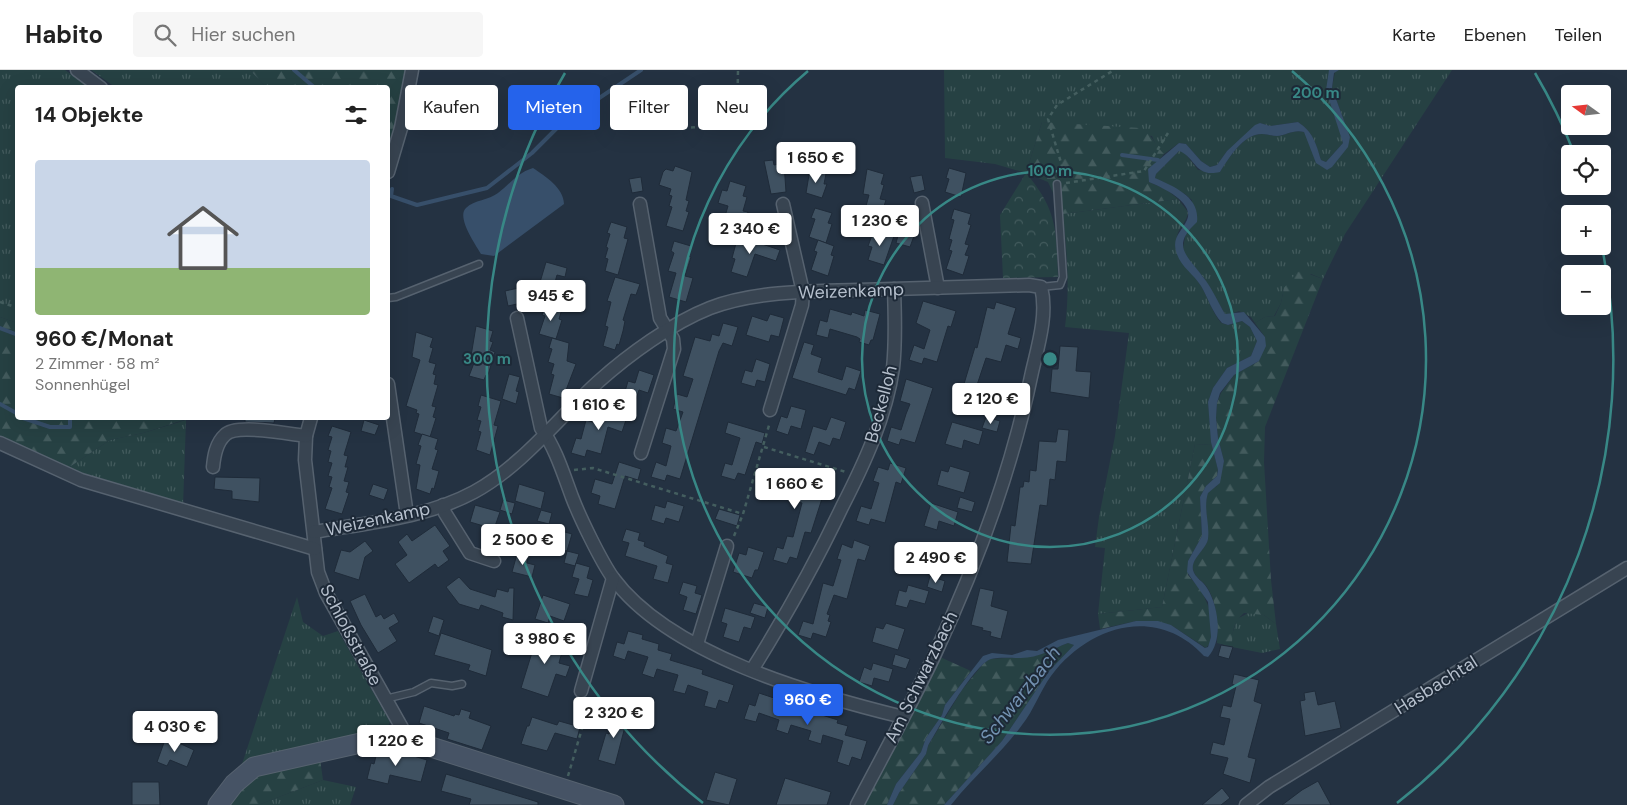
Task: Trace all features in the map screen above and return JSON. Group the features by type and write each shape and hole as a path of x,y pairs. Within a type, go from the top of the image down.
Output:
{"street":[{"path":"77,70 97,85"},
{"path":"390,165 401,128 412,70"},
{"path":"922,203 938,288"},
{"path":"640,204 660,318 673,339 674,349 641,453"},
{"path":"770,410 802,305 803,292 783,204"},
{"name":"Weizenkamp","path":"314,532 407,515 443,505 474,492 515,462 598,382 625,360 667,332 711,308 737,301 803,292 1029,285 1041,287"},
{"name":"Am Schwarzbach","path":"857,805 935,654 979,551 1011,459 1040,337 1044,299 1041,287"},
{"name":"Beckelloh","path":"752,670 790,611 858,475 878,426 892,370 895,338 894,289"},
{"path":"517,318 541,428 551,441 572,500 613,578 654,618 696,644 752,670 815,694 902,717"},
{"path":"390,398 407,515"},
{"name":"Schloßstraße","path":"310,420 306,436 305,460 318,572 326,593 402,728 404,740"},
{"path":"213,467 218,444 226,433 238,429 306,436"},
{"path":"0,442 81,480 315,549"},
{"name":"Weizenkamp","path":"443,505 445,513 470,553 494,561"},
{"path":"696,644 727,546"},
{"name":"Hasbachtal","path":"1246,805 1269,787 1627,568"},
{"path":"581,691 613,578"},
{"path":"218,805 234,784 254,767 376,740 404,740 614,805"}],"lane":[{"path":"1041,287 1060,285 1063,277 1057,184"},
{"path":"390,298 479,264"},
{"path":"385,699 414,692 431,683 456,686 462,684"}],"path":[{"path":"688,128 738,125 738,70"},
{"path":"1114,70 1057,104 1048,119 1062,166 1057,184 1144,171 1168,133"},
{"path":"0,302 15,307"},
{"path":"727,546 737,532 770,429 770,410"},
{"path":"764,447 858,475"},
{"path":"563,473 585,467 593,468 743,514"},
{"path":"563,790 586,715 581,691"}],"green space":[{"path":"0,70 65,70 86,85 15,85 15,322 0,317"},
{"path":"91,70 250,70 264,85 112,85"},
{"path":"250,70 408,70 405,92 390,145 390,85 264,85"},
{"path":"944,70 1329,70 1343,143 1326,162 1321,160 1311,134 1298,122 1270,126 1260,123 1227,151 1217,165 1210,167 1201,161 1186,144 1179,143 1164,154 1157,148 1152,136 1042,122 1026,173 995,164 945,158"},
{"path":"1339,70 1452,70 1345,234 1323,279 1311,274 1284,288 1281,303 1274,316 1265,317 1255,323 1251,317 1239,311 1228,315 1225,314 1204,278 1186,257 1183,248 1192,200 1185,194 1155,178 1156,174 1179,151 1184,152 1198,170 1220,172 1237,148 1249,138 1255,135 1277,136 1297,131 1304,132 1327,170 1350,137 1332,88 1335,72"},
{"path":"1042,122 1140,128 1151,137 1164,154 1153,167 1149,182 1167,190 1178,199 1063,214 1048,182 1026,173"},
{"path":"1026,173 1050,210 1057,246 1058,277 1003,278 1000,215"},
{"path":"1178,199 1188,212 1177,236 1176,244 1179,258 1201,286 1221,323 1228,325 1242,321 1250,327 1257,341 1251,356 1227,368 1213,388 1208,402 1212,445 1195,444 1162,607 1098,614 1105,548 1095,547 1115,436 1129,333 1065,327 1067,270 1063,214"},
{"path":"1301,271 1323,279 1265,427 1264,462 1271,580 1276,624 1264,615 1244,613 1237,620 1234,628 1232,647 1217,643 1217,621 1213,599 1207,587 1197,577 1193,569 1194,561 1205,547 1208,539 1206,504 1208,492 1217,486 1224,461 1218,438 1217,403 1221,393 1234,375 1259,361 1265,337 1255,323 1265,317 1275,316 1281,303 1284,288 1297,272"},
{"path":"0,317 15,322 15,420 184,420 143,433 110,440 68,468 0,436"},
{"path":"186,420 183,507 68,468 110,440 143,433"},
{"path":"1195,444 1212,445 1218,470 1217,476 1206,486 1200,497 1202,536 1188,561 1188,575 1201,590 1210,610 1210,643 1206,648 1171,625 1136,621 1100,629 1098,614 1162,607"},
{"path":"297,597 303,622 323,636 338,631 390,722 386,731 242,764"},
{"path":"1250,612 1264,615 1276,624 1280,649 1262,653 1232,647 1232,635 1237,619"},
{"path":"1068,643 1074,645 1049,671 1002,741 944,805 893,805 926,754 928,746 962,690 983,664 990,659 1035,656"},
{"path":"940,657 971,671 945,705 942,715 926,738 921,752 896,784 887,805 863,805"},
{"path":"320,759 323,780 258,805 228,805 247,779"},
{"path":"323,780 356,787 350,805 258,805"}],"water":[{"path":"1329,70 1339,70 1334,73 1332,88 1350,137 1348,147 1332,167 1327,170 1316,163 1304,132 1297,131 1277,136 1255,135 1249,138 1237,148 1220,172 1211,173 1200,170 1185,154 1179,151 1156,174 1155,178 1178,189 1195,206 1197,222 1185,237 1184,250 1209,286 1225,314 1244,312 1265,337 1266,346 1259,361 1234,375 1220,393 1217,403 1218,438 1224,461 1220,483 1208,493 1206,510 1207,543 1196,558 1193,566 1195,575 1211,595 1214,604 1218,632 1213,650 1208,657 1204,656 1185,640 1166,630 1145,626 1124,628 1104,634 1084,644 1067,658 1051,676 1034,707 1014,736 951,805 944,805 1002,741 1049,671 1074,645 1068,643 1028,658 991,659 975,673 966,685 928,746 926,754 893,805 887,805 896,784 921,752 926,738 942,715 945,705 983,656 992,653 1012,655 1027,650 1037,651 1058,640 1136,621 1158,621 1171,625 1205,648 1208,647 1211,637 1208,602 1187,572 1188,561 1202,536 1200,497 1206,486 1217,476 1218,470 1211,442 1208,402 1213,388 1227,368 1251,356 1257,341 1250,327 1242,321 1228,325 1222,323 1198,281 1180,261 1175,242 1187,220 1188,213 1186,207 1176,196 1149,182 1148,169 1179,143 1186,144 1201,161 1210,167 1217,165 1227,151 1255,125 1260,123 1270,126 1298,122 1311,134 1321,160 1326,162 1343,143 1326,90"},
{"path":"533,168 557,188 561,193 564,204 494,256 481,254 471,238 463,218 466,208 473,203 494,195 518,175"}],"building":[{"path":"773,160 774,165 784,163 786,192 771,194 764,161"},
{"path":"675,166 692,172 686,200 689,201 686,211 689,212 683,231 666,226 672,207 669,206 672,196 669,195 671,189 659,185 663,172 666,169 673,171"},
{"path":"949,168 966,173 961,197 945,192 949,179 946,178"},
{"path":"810,169 826,174 824,184 827,184 822,198 806,193"},
{"path":"867,169 884,174 881,184 884,185 880,199 886,200 878,224 865,220 869,207 866,206 869,195 863,194"},
{"path":"922,175 925,190 914,193 910,177"},
{"path":"641,177 643,191 632,193 629,179"},
{"path":"730,181 746,186 743,196 747,197 743,211 748,212 740,236 721,230 728,206 718,203 722,190 727,191"},
{"path":"815,208 832,213 828,223 832,224 826,243 809,237 815,219 811,218"},
{"path":"954,209 971,214 968,224 971,225 965,244 969,245 965,255 969,256 963,275 946,269 952,251 949,250 952,240 949,239 954,220 951,219"},
{"path":"611,222 627,227 624,238 628,239 618,275 605,271 608,259 605,258 608,248 606,247 610,234 607,233"},
{"path":"874,230 894,236 884,265 868,260 872,247 868,246"},
{"path":"899,232 914,236 910,247 896,243"},
{"path":"738,236 780,250 776,261 755,254 747,277 731,272 735,259 732,258"},
{"path":"818,240 834,246 831,255 834,256 828,276 811,270 817,252 814,251"},
{"path":"674,241 691,246 688,256 691,257 685,276 693,278 686,302 669,297 676,273 668,271 674,253 671,251"},
{"path":"546,262 567,268 565,277 557,275 552,293 538,289"},
{"path":"615,277 640,284 636,295 631,294 623,320 625,321 619,345 617,344 615,350 603,346 608,327 605,326 611,302 607,301"},
{"path":"523,287 526,302 508,306 505,291"},
{"path":"923,301 956,311 951,327 948,326 937,362 924,358 922,364 909,360 914,345 924,349 930,330 916,323"},
{"path":"996,302 1016,308 1008,334 1021,338 1018,349 1006,345 1001,362 986,358 977,385 996,391 989,413 958,404 975,347 977,348 987,307 994,309"},
{"path":"545,304 562,309 559,319 562,320 556,339 539,334 545,316 542,315"},
{"path":"830,309 851,315 852,312 864,316 865,310 880,314 873,340 871,340 869,345 859,342 860,339 857,337 830,329 828,338 816,335 820,320 827,322"},
{"path":"770,314 784,318 779,337 771,335 769,342 746,335 752,316 767,321"},
{"path":"723,323 738,327 732,346 723,343 719,351 680,479 667,475 665,481 651,477 656,462 666,466 671,446 662,443 666,428 676,431 683,412 673,409 677,394 687,397 693,379 683,376 695,337 710,341 712,334 719,336"},
{"path":"476,326 493,331 490,341 493,342 490,350 495,352 488,375 486,375 484,380 469,376 474,363 470,362"},
{"path":"416,332 433,338 430,347 433,348 429,362 436,364 433,374 436,375 434,384 438,385 432,406 436,407 433,417 436,418 430,437 414,432 419,414 416,413 417,410 406,406 420,360 412,357"},
{"path":"552,338 569,343 567,361 576,364 563,398 549,394 554,375 551,374 554,364 548,362 552,349 549,348"},
{"path":"804,342 814,345 811,354 822,358 818,372 842,380 846,366 861,371 855,390 849,388 846,395 792,378"},
{"path":"1060,346 1078,347 1076,371 1091,372 1089,398 1050,392 1052,369 1058,369"},
{"path":"756,359 770,364 765,382 757,380 755,387 741,383 745,370 752,372"},
{"path":"639,370 654,375 648,393 639,390 636,399 624,395 628,381 635,383"},
{"path":"509,374 520,377 516,391 519,392 516,404 502,399"},
{"path":"906,379 933,388 915,443 901,439 899,445 887,441 891,427 901,430 910,404 900,401"},
{"path":"481,395 501,401 494,425 498,426 490,455 476,450 481,432 478,431 481,421 477,420 481,407 478,406"},
{"path":"603,402 616,406 614,413 627,417 622,432 608,427 601,454 587,450 585,457 571,453 576,438 581,439 586,420 596,423"},
{"path":"791,406 806,410 801,429 791,426 788,435 776,431 781,416 787,418"},
{"path":"831,417 846,422 840,440 833,438 830,446 819,442 814,455 805,452 813,426 826,430"},
{"path":"986,417 1000,421 997,432 982,428"},
{"path":"245,420 275,420 274,423 245,422"},
{"path":"364,420 379,425 375,435 361,431"},
{"path":"728,422 765,433 762,444 756,442 745,475 738,473 735,480 721,476 725,463 732,465 740,438 725,433"},
{"path":"952,422 983,431 979,445 964,440 962,449 945,444"},
{"path":"332,426 351,432 344,455 348,456 345,467 348,467 344,481 349,482 346,492 349,493 342,514 325,509 332,488 329,487 332,477 328,476 332,463 328,462 331,451 328,450 332,437 328,436"},
{"path":"1058,429 1069,430 1066,462 1057,461 1055,480 1050,479 1047,506 1040,505 1031,564 1007,562 1011,525 1015,526 1020,487 1023,487 1024,481 1029,482 1030,470 1036,471 1039,441 1056,442"},
{"path":"422,434 438,439 435,449 438,450 432,469 439,471 434,489 432,488 430,494 416,489 420,465 416,464 421,446 418,445"},
{"path":"619,462 641,469 638,480 625,476 615,509 598,504 600,496 591,493 595,479 612,484"},
{"path":"890,463 906,468 901,484 896,482 885,523 871,519 869,525 856,521 861,506 871,509 879,483 873,481 878,467 888,470"},
{"path":"950,466 970,472 964,493 937,485 941,470 948,472"},
{"path":"772,470 787,475 784,483 808,491 812,478 827,483 811,533 805,532 797,559 790,557 787,564 773,560 777,547 783,549 787,536 793,537 802,503 797,502 798,499 772,491 769,500 757,496 761,481 768,483"},
{"path":"215,477 260,478 259,502 232,499 232,491 214,489"},
{"path":"373,484 388,489 384,500 369,495"},
{"path":"519,484 545,492 541,509 515,501"},
{"path":"960,497 975,502 972,512 957,508"},
{"path":"503,500 515,503 512,514 500,510"},
{"path":"667,501 684,506 679,522 666,518 664,524 651,520 655,505 665,508"},
{"path":"931,503 958,512 954,526 939,521 937,530 924,526"},
{"path":"475,505 500,512 494,529 470,522"},
{"path":"719,509 740,515 737,526 715,519"},
{"path":"541,510 552,513 549,524 537,521"},
{"path":"435,525 450,546 443,551 449,560 438,568 435,564 409,583 395,564 407,555 398,542 407,534 412,541"},
{"path":"547,527 572,534 567,551 543,544"},
{"path":"626,529 640,533 638,540 645,542 644,546 668,556 666,563 673,565 668,583 653,579 657,566 625,556 629,543 622,541"},
{"path":"854,540 870,546 865,561 858,559 847,599 834,595 827,614 830,615 828,621 831,622 826,637 813,633 811,639 798,635 803,621 813,624 823,583 833,586 841,560 837,559 842,544 852,548"},
{"path":"365,541 373,551 365,557 359,580 334,572 341,550 350,552"},
{"path":"920,545 940,551 934,572 907,564 911,549 918,552"},
{"path":"748,547 764,552 758,570 755,570 752,578 733,572 739,553 746,555"},
{"path":"567,551 579,554 575,566 564,563"},
{"path":"517,554 528,557 527,563 535,565 532,577 512,572"},
{"path":"576,563 590,567 587,578 593,580 588,597 574,594 579,579 572,577"},
{"path":"930,576 945,581 942,592 927,587"},
{"path":"459,577 470,589 495,597 497,589 508,592 509,588 514,588 513,620 502,617 503,613 481,605 479,610 459,604 446,587"},
{"path":"683,582 697,586 695,593 702,595 696,614 683,610 687,597 679,594"},
{"path":"908,585 929,591 925,604 910,600 907,608 895,605 899,590 906,592"},
{"path":"980,588 994,591 991,606 1008,611 1001,639 990,636 991,632 982,630 983,628 971,625"},
{"path":"365,594 376,617 381,614 384,619 394,613 399,622 389,628 397,641 378,653 361,625 350,601"},
{"path":"543,595 570,604 564,621 550,616 548,623 535,619"},
{"path":"754,603 768,607 765,618 750,613"},
{"path":"725,608 755,617 751,629 744,627 739,642 723,637 727,624 721,622"},
{"path":"433,616 444,620 439,636 428,632"},
{"path":"886,623 905,629 898,650 872,642 876,627 883,629"},
{"path":"628,631 643,635 642,639 659,644 658,650 672,654 670,660 703,670 702,674 734,685 728,703 719,700 716,709 704,706 708,692 688,685 685,694 673,691 678,675 657,669 654,678 642,674 648,657 628,651 625,660 613,656 617,642 624,644"},
{"path":"441,633 492,650 486,676 468,670 470,665 434,655"},
{"path":"538,633 565,641 559,663 570,666 566,677 556,674 548,697 521,688"},
{"path":"1221,645 1233,647 1229,659 1218,656"},
{"path":"895,654 910,659 906,669 892,665"},
{"path":"873,663 893,669 889,682 874,678 872,686 859,682 864,667 871,670"},
{"path":"1234,674 1259,680 1254,701 1262,704 1248,757 1256,759 1250,783 1223,774 1228,758 1210,754 1213,742 1224,745 1230,719 1220,717 1223,705 1231,707 1236,686 1232,684"},
{"path":"1315,691 1318,705 1335,701 1341,728 1305,736 1300,701 1305,700 1304,693"},
{"path":"759,693 774,698 773,700 838,720 837,723 848,726 845,735 867,741 861,760 852,757 849,766 837,762 843,741 823,735 821,744 808,740 811,731 791,725 788,734 776,730 779,720 759,713 756,722 744,719 749,704 755,706"},
{"path":"424,706 454,716 455,714 459,715 461,709 471,712 469,718 491,726 482,750 447,739 449,733 419,723"},
{"path":"615,711 628,715 615,765 598,760 606,733 609,734"},
{"path":"532,717 557,725 559,721 580,727 577,739 555,733 547,751 521,744"},
{"path":"166,737 194,750 187,767 170,760 167,766 157,762"},
{"path":"394,750 427,760 421,782 390,775 388,784 367,779 371,763 374,764 377,752"},
{"path":"715,772 737,779 729,805 706,800"},
{"path":"446,774 538,802 538,805 469,805 471,799 441,791"},
{"path":"785,778 831,792 827,805 776,805"},
{"path":"1318,781 1331,805 1282,805 1302,790"},
{"path":"132,782 159,782 160,805 132,805"},
{"path":"1222,788 1230,798 1221,805 1202,805"}],"waterway":[{"path":"294,70 312,85"},
{"path":"392,189 391,196 417,205 487,188 532,153 562,123 641,70"},
{"path":"1122,155 1158,160"},
{"path":"0,328 15,334"},
{"path":"0,404 15,412"},
{"path":"29,420 50,427 70,427 70,420"}],"water label":[{"name":"Schwarzbach","path":"1020,695"}]}
